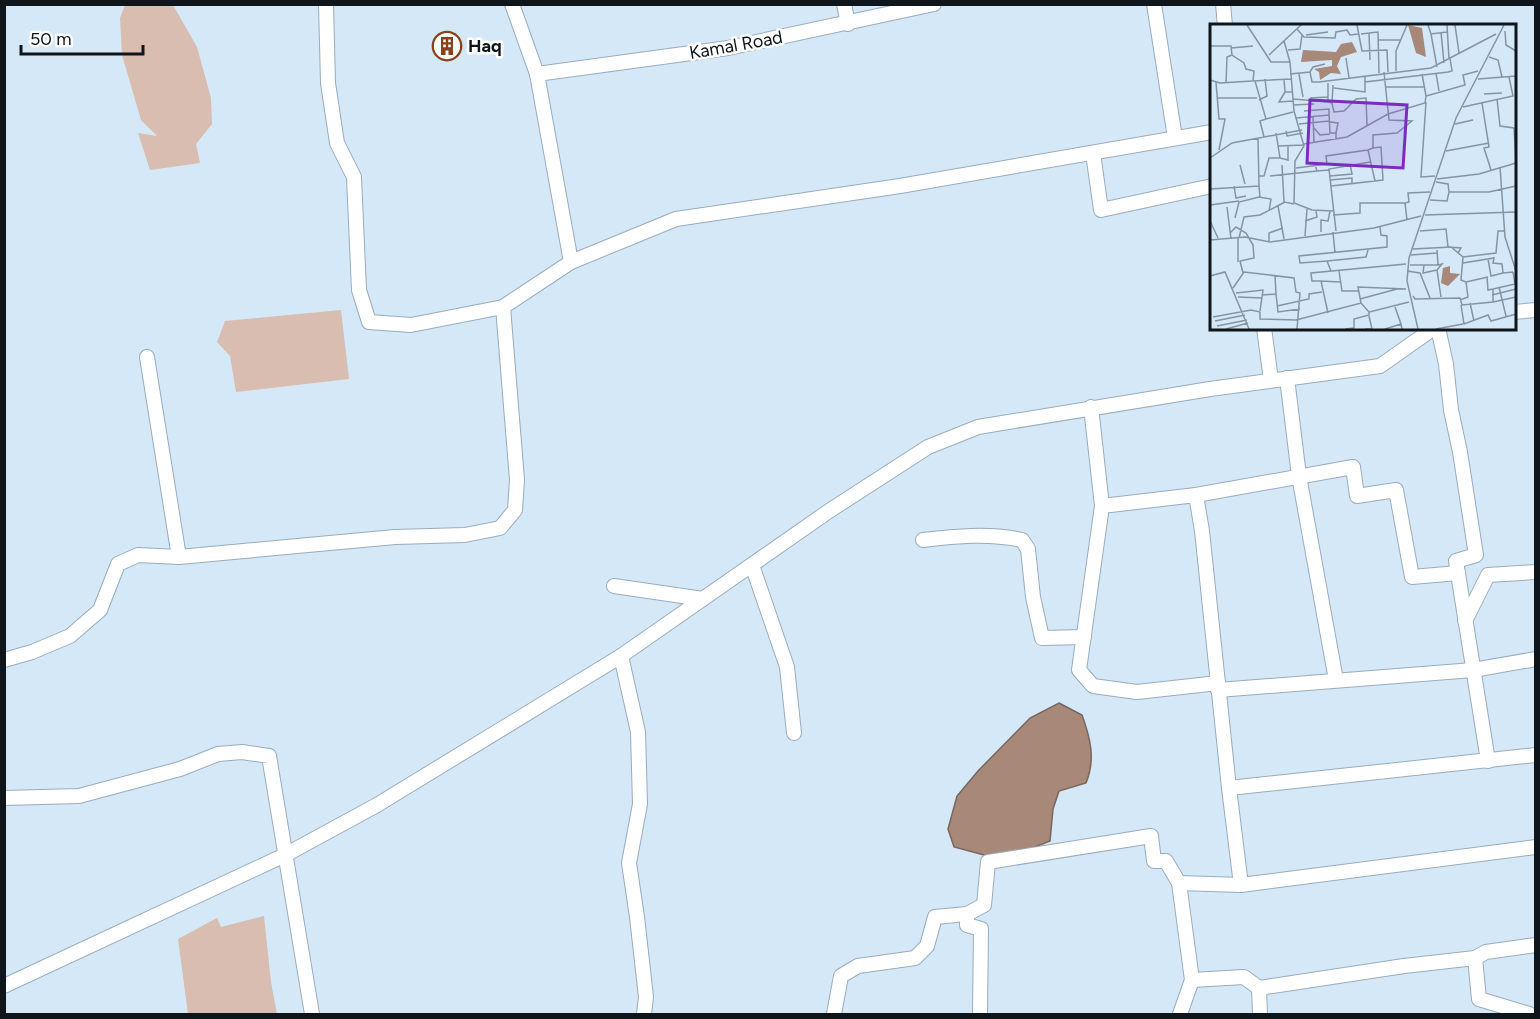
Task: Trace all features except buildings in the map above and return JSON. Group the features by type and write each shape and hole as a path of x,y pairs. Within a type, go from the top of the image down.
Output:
{"street":[{"path":"326,4 328,83 337,143 354,177 359,290 369,322 411,325 503,307 571,262 676,219 900,186 1210,132"},
{"path":"512,4 537,74 571,262"},
{"path":"844,4 848,24"},
{"name":"Kamal Road","path":"537,74 728,48 934,4"},
{"path":"1155,4 1175,138"},
{"path":"1223,4 1225,24"},
{"path":"1093,153 1101,210 1210,186"},
{"path":"4,660 32,652 70,636 100,610 118,564 138,555 179,557 394,537 465,535 500,528 515,510 517,480 503,307"},
{"path":"1516,312 1536,310"},
{"path":"1264,330 1271,380"},
{"path":"4,986 285,855 377,805 621,656 829,511 928,447 978,427 1091,407 1380,366 1433,330"},
{"path":"1437,330 1446,364 1451,410 1476,555 1456,561 1488,761"},
{"path":"147,357 179,557"},
{"path":"1287,378 1299,476 1336,680"},
{"path":"1091,407 1102,506 1079,670 1093,686 1137,692 1336,680 1473,670 1536,659"},
{"path":"1102,506 1196,495 1353,467 1357,496 1396,490 1412,577 1458,573"},
{"path":"1196,495 1202,531 1240,885"},
{"path":"922,540 993,536 1022,540 1028,549 1033,597 1042,638 1084,637"},
{"path":"752,565 787,667 794,733"},
{"path":"1465,621 1488,575 1536,572"},
{"path":"614,586 703,599"},
{"path":"621,656 638,732 640,804 629,863 645,986 644,1014"},
{"path":"4,798 79,796 180,770 218,754 242,752 269,756 312,1014"},
{"path":"1229,788 1536,754"},
{"path":"834,1014 841,976 858,966 915,958 927,946 935,917 967,914 984,905 988,862 1151,836 1154,861 1166,861 1179,884 1192,980 1180,1014"},
{"path":"1179,884 1240,885 1536,847"},
{"path":"967,914 967,925 981,929 980,1014"},
{"path":"1192,980 1244,978 1259,988 1404,966 1475,958 1486,952 1536,945"},
{"path":"1475,958 1479,999 1529,1014"},
{"path":"1259,988 1260,1014"}],"shaded area":[{"path":"125,5 173,5 197,47 211,98 212,124 196,144 200,163 150,170 138,133 157,136 141,120 122,55 120,18"},
{"path":"341,310 349,379 236,392 230,356 217,342 225,321"},
{"path":"1059,703 1082,715 1089,740 1091,765 1086,783 1059,791 1053,809 1050,841 1030,849 984,855 954,847 948,829 957,796 1030,718"},
{"path":"264,916 277,1014 188,1014 178,939 217,918 221,927"}],"place":[{"name":"Haq","path":"447,46"}]}
